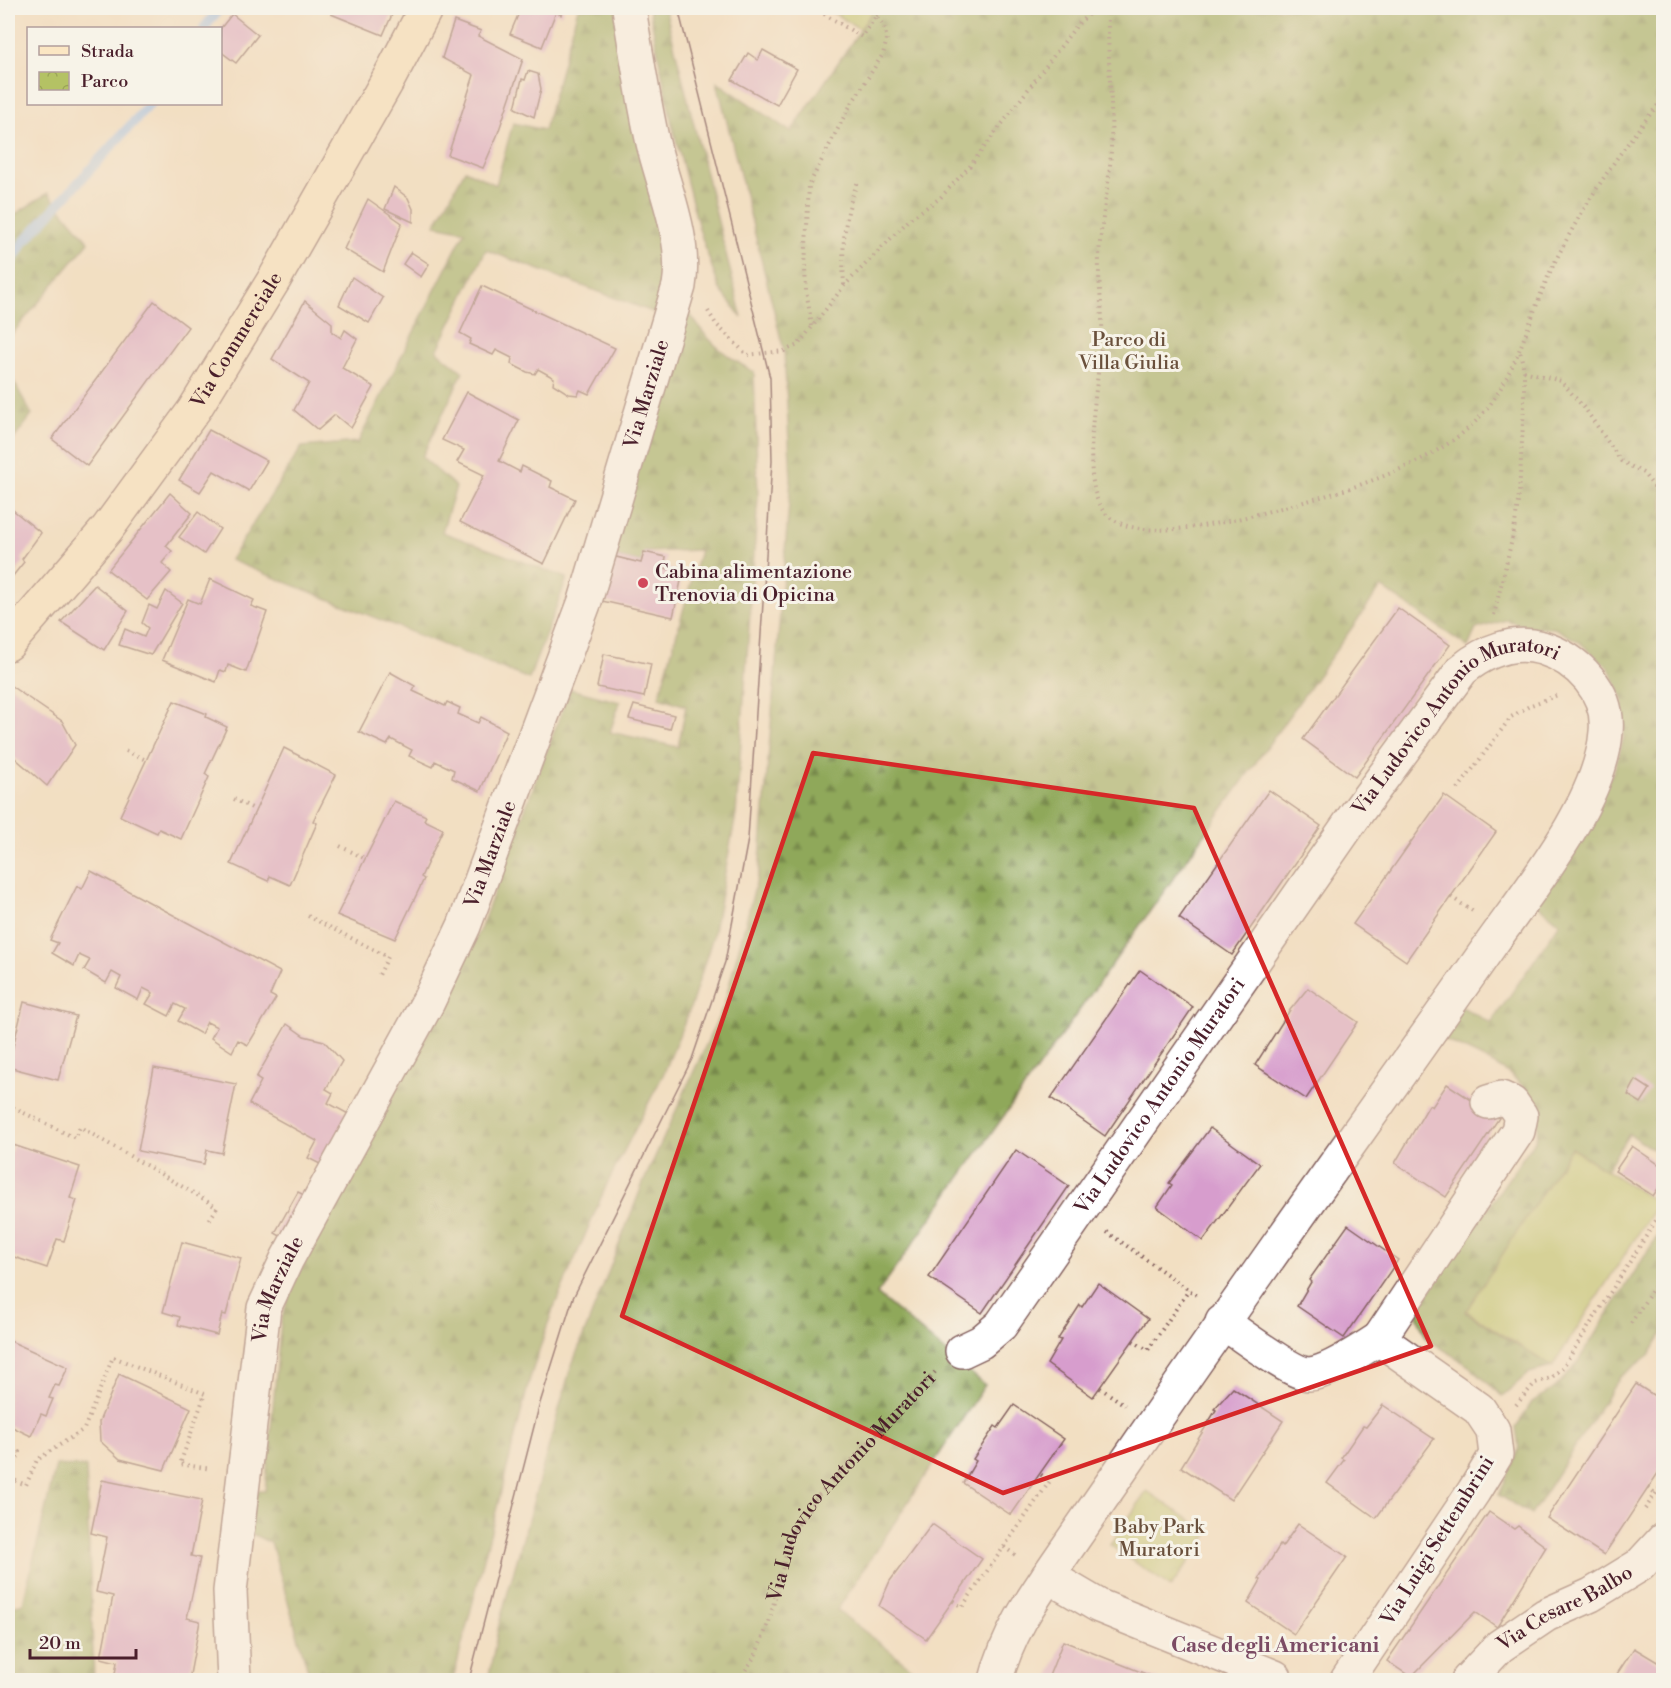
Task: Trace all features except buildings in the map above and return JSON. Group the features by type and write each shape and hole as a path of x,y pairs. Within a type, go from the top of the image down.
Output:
{"main road":[{"name":"Via Commerciale","path":"8,644 107,529 194,410 287,257 389,78 426,8"}],"street":[{"name":"Via Marziale","path":"234,1680 230,1591 264,1308 287,1259 428,1002 464,926 585,601 679,285 682,266 677,234 643,96 629,8"},
{"name":"Via Ludovico Antonio Muratori","path":"962,1351 981,1342 1001,1325 1420,725 1462,670 1490,651 1509,646 1534,646 1556,652 1574,664 1593,682 1604,709 1606,732 1595,776 1577,818 1436,1022 1222,1322 1048,1576 1017,1624 996,1680"},
{"path":"1222,1322 1292,1368 1308,1374 1326,1369 1379,1339 1518,1131 1521,1116 1512,1104 1501,1098 1488,1102"},
{"name":"Via Luigi Settembrini","path":"1347,1680 1496,1455 1493,1430 1479,1409 1379,1339"},
{"name":"Via Cesare Balbo","path":"1468,1680 1500,1646 1546,1615 1591,1595 1624,1575 1640,1564 1664,1539"},
{"path":"1048,1576 1099,1606 1275,1677"}],"path":[{"path":"814,8 862,37 882,8"},
{"path":"716,324 747,355 784,351 798,345 844,286 910,219 940,198 970,166 1077,26 1095,8"},
{"path":"1108,8 1111,150 1099,261 1102,335 1096,384 1092,469 1103,510 1113,519 1134,528 1156,529 1227,522 1308,501 1414,464 1453,441 1479,418 1520,349 1550,272 1574,228 1619,159 1664,98"},
{"path":"812,328 806,279 809,185 847,111 883,54 887,39 884,26 876,16"},
{"path":"844,286 842,258 848,205 858,182"},
{"path":"1490,651 1492,620 1505,574 1519,495 1524,371 1520,349"},
{"path":"1524,371 1561,381 1586,410 1622,461 1644,473 1664,499"},
{"path":"1458,789 1511,717 1531,705 1593,682"},
{"path":"126,750 146,760"},
{"path":"234,799 256,810"},
{"path":"340,846 364,858"},
{"path":"308,916 388,957 379,975"},
{"path":"8,1105 75,1138 80,1127 202,1198 217,1208 208,1222"},
{"path":"1493,1430 1535,1383 1551,1378 1563,1367 1664,1208"},
{"path":"1113,1236 1189,1290 1148,1350 1133,1341"},
{"path":"1630,1323 1664,1272"},
{"name":"Via Ludovico Antonio Muratori","path":"739,1680 755,1656 769,1622 791,1535 816,1498 929,1377 962,1351"},
{"path":"8,1447 20,1452 9,1478 26,1485 37,1460 84,1429 113,1357 205,1394 180,1464 201,1467"},
{"path":"953,1601 962,1607 1050,1481 1040,1474"},
{"path":"1648,1488 1655,1494"}],"highlighted area":[{"path":"813,753 1194,808 1431,1346 1003,1493 622,1316"}],"green space":[{"path":"578,8 617,8 657,199 664,248 658,314 486,250 437,351 463,372 422,457 456,487 442,532 567,578 529,679 230,560 302,447 358,442 465,231 435,225 465,170 496,185 513,123 544,130"},
{"path":"649,8 665,8 742,318 719,288 699,229 672,124"},
{"path":"825,8 875,8 860,29"},
{"name":"Parco di Villa Giulia","path":"875,8 1663,8 1663,1156 1629,1134 1606,1170 1571,1148 1466,1312 1552,1367 1529,1373 1502,1396 1469,1366 1427,1339 1417,1316 1423,1301 1536,1139 1539,1122 1533,1100 1512,1076 1484,1059 1440,1038 1462,1007 1491,1023 1560,923 1534,902 1614,771 1624,737 1623,699 1609,668 1578,641 1554,628 1532,628 1506,620 1476,629 1468,647 1381,587 877,1294 985,1385 837,1610 917,1672 913,1680 488,1680 499,1624 570,1370 643,1183 724,1005 759,871 791,478 784,351 717,82 791,132"},
{"path":"48,193 89,242 8,339 8,219"},
{"path":"684,305 714,344 754,372 758,497 736,815 713,936 691,1006 664,1073 607,1184 552,1312 530,1378 453,1680 330,1680 329,1671 309,1674 271,1543 250,1533 253,1491 265,1491 281,1321 300,1263 441,1010 481,927 570,689 620,702 610,732 678,747 686,706 659,697 700,550 645,552 641,563 612,556"},
{"path":"8,371 32,415 8,447"},
{"path":"1571,1148 1658,1203 1552,1367 1466,1311"},
{"path":"1663,1227 1663,1333 1650,1354 1619,1378 1531,1515 1499,1495 1519,1449 1516,1427 1532,1402 1556,1387 1575,1366"},
{"path":"56,1465 86,1467 94,1680 8,1680 8,1608 23,1603"},
{"name":"Baby Park Muratori","path":"1147,1491 1209,1533 1171,1587 1110,1545"}],"waterway":[{"path":"205,27 220,8"},
{"path":"8,266 23,243 149,105"}],"tram line":[{"path":"469,1680 540,1403 573,1298 692,1059 725,962 748,839 772,461 770,378 678,8"}],"place":[{"name":"Cabina alimentazione Trenovia di Opicina","path":"643,583"}],"district":[{"name":"Case degli Americani","path":"1275,1646"}]}
